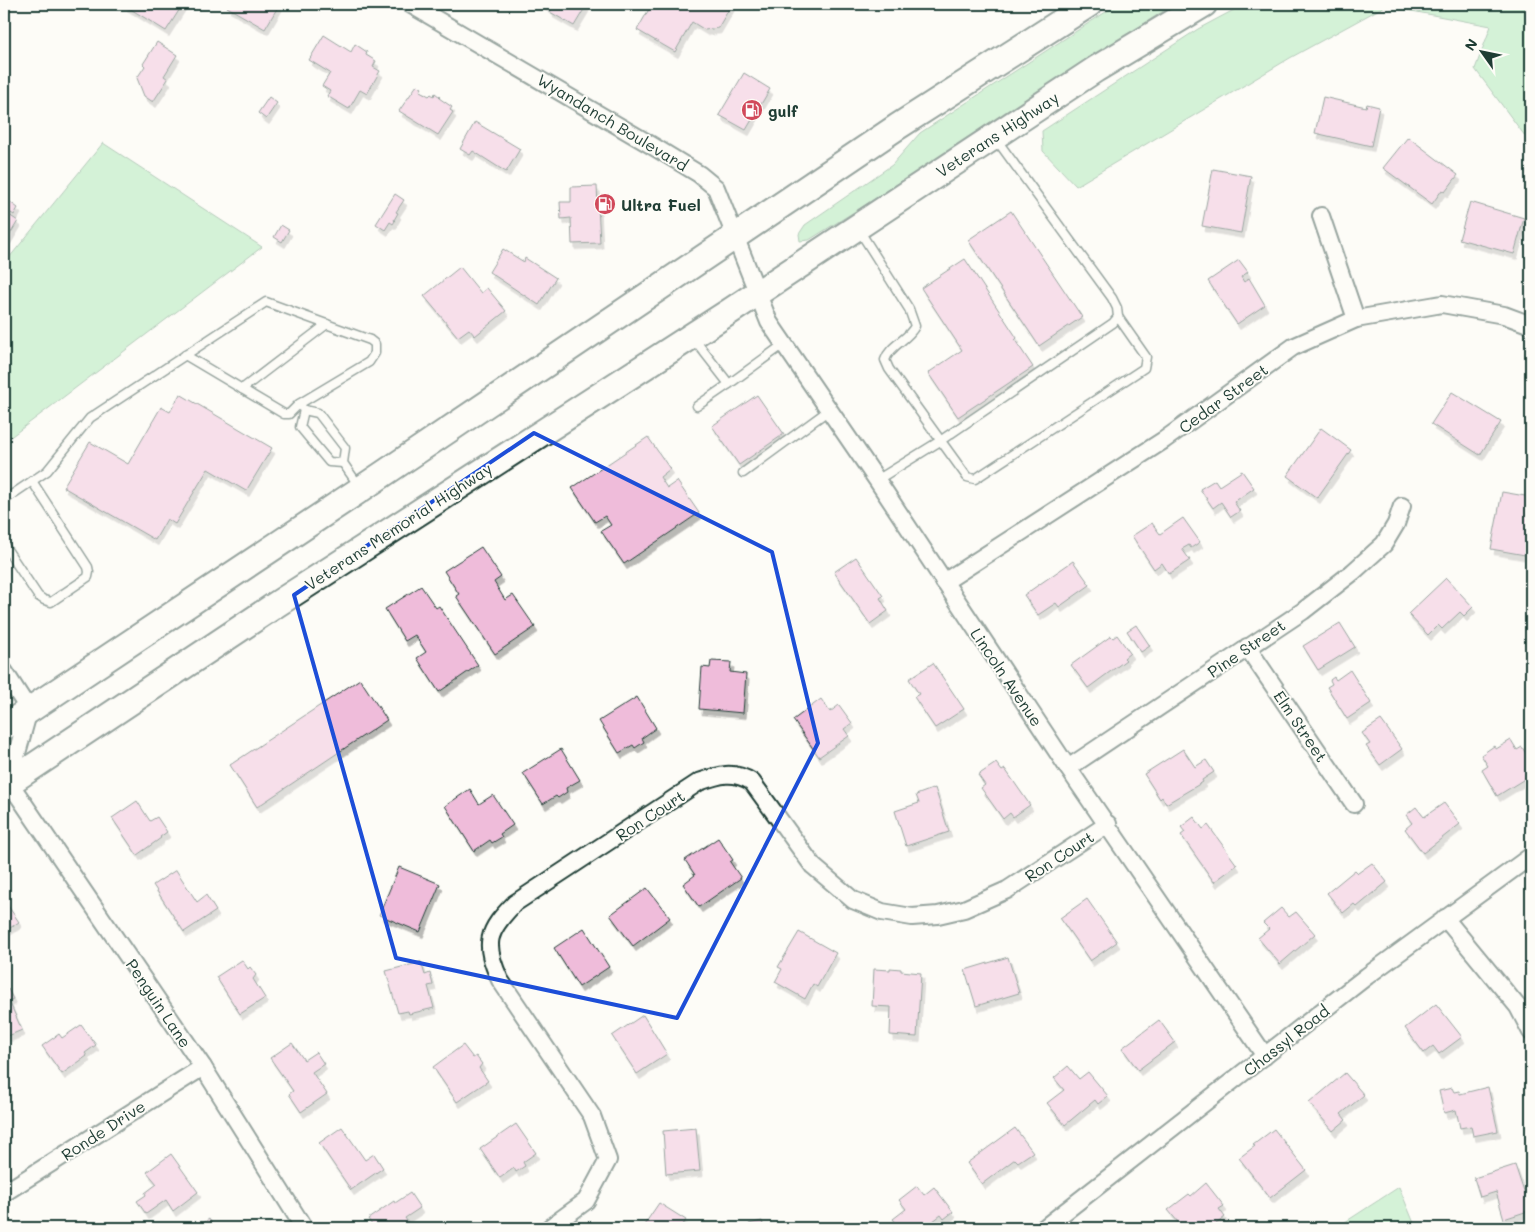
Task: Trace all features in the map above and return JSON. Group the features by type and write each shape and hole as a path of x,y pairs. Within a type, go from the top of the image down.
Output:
{"main road":[{"path":"4,727 361,490 897,127 1088,4"},
{"name":"Veterans Highway","path":"794,269 1096,69 1204,4"},
{"name":"Veterans Memorial Highway","path":"6,784 277,604 794,269"}],"street":[{"name":"Wyandanch Boulevard","path":"410,4 699,174 716,188 757,293"},
{"path":"1321,216 1356,319"},
{"name":"Lincoln Avenue","path":"757,293 769,322 877,480 1068,768 1265,1056"},
{"name":"Cedar Street","path":"944,582 1164,440 1293,347 1356,319 1442,304 1504,315 1531,325"},
{"name":"Pine Street","path":"1068,768 1303,611 1353,572 1384,544 1396,524 1402,506"},
{"name":"Elm Street","path":"1247,647 1354,804"},
{"path":"4,671 28,710 6,784"},
{"name":"Ron Court","path":"549,1228 586,1201 608,1160 592,1116 500,980 492,962 489,948 491,935 501,917 516,903 699,782 715,776 728,774 742,776 752,782 813,866 853,900 882,912 912,917 938,915 964,909 1007,890 1108,824"},
{"name":"Penguin Lane","path":"6,784 202,1067 304,1228"},
{"name":"Chassyl Road","path":"1044,1228 1445,918 1531,856"},
{"path":"1445,918 1518,1007 1531,1032"},
{"name":"Ronde Drive","path":"4,1193 202,1067"}],"lane":[{"path":"857,227 908,309 915,326 911,333 888,352 885,360 889,369 967,477 975,479 1144,368 1146,357 1118,317 1117,308 1112,298 994,136"},
{"path":"4,500 47,471 90,418 185,355 266,302 370,340 375,344 375,353 369,362 289,414 284,414 185,355"},
{"path":"877,480 940,441 1114,323 1118,317"},
{"path":"242,389 327,324"},
{"path":"691,336 729,384"},
{"path":"697,406 784,344"},
{"path":"302,407 318,413 345,448 343,463 361,490"},
{"path":"302,407 300,427 329,462 343,463"},
{"path":"743,473 829,410"},
{"path":"4,545 38,596 44,600 51,602 88,577 88,567 32,481"}],"highlighted area":[{"path":"534,433 772,552 818,743 677,1018 396,958 294,595"}],"green space":[{"path":"1118,4 1174,4 926,167 809,240 800,241 799,234 805,225 892,165 920,133"},
{"path":"1245,4 1531,4 1531,144 1475,69 1491,26 1385,6 1290,58 1076,186 1043,151 1042,131 1198,29"},
{"path":"103,143 262,247 4,442 4,264"},
{"path":"1399,1187 1416,1228 1336,1228"}],"building":[{"path":"125,4 183,4 166,31"},
{"path":"229,4 279,5 265,29 227,7"},
{"path":"541,4 583,4 586,6 574,26 550,12 551,10"},
{"path":"652,4 732,4 718,28 705,30 692,22 675,52 637,30"},
{"path":"324,35 351,52 355,44 367,52 366,55 376,61 373,67 380,71 367,94 360,90 349,109 327,96 330,91 322,86 330,73 309,60"},
{"path":"157,42 177,55 164,76 168,79 153,102 144,96 137,78 145,66 143,64"},
{"path":"744,73 770,89 746,130 719,115"},
{"path":"417,85 422,88 420,91 429,96 431,94 434,96 435,93 452,107 450,110 453,112 438,135 399,111"},
{"path":"269,97 277,103 266,119 258,113"},
{"path":"1323,97 1366,107 1367,104 1379,107 1371,146 1315,133"},
{"path":"475,122 520,149 506,172 473,151 470,155 460,149"},
{"path":"1408,137 1458,175 1445,192 1442,190 1432,204 1383,168"},
{"path":"1213,169 1251,176 1241,233 1202,226"},
{"path":"597,186 600,243 572,244 571,218 561,219 560,202 571,202 571,187"},
{"path":"395,194 404,200 396,212 398,213 395,221 393,224 390,222 385,230 376,224"},
{"path":"10,202 18,208 14,215 11,213 9,215 18,221 6,241 4,239 4,212 7,214 8,211 6,210"},
{"path":"1470,202 1524,218 1514,254 1459,239"},
{"path":"1011,211 1082,317 1039,346 968,240"},
{"path":"281,225 289,230 282,242 274,237"},
{"path":"503,249 524,262 525,258 556,278 539,305 489,272"},
{"path":"965,259 1017,338 1015,340 1033,367 958,417 928,373 962,350 921,288"},
{"path":"1239,260 1248,272 1241,277 1244,282 1249,278 1265,305 1237,324 1208,281"},
{"path":"460,267 481,293 487,288 506,311 475,336 469,329 458,337 424,296"},
{"path":"1452,392 1501,422 1480,455 1431,424"},
{"path":"180,394 272,448 246,491 208,469 175,524 167,519 155,540 63,487 90,442 128,464 161,407 170,412"},
{"path":"757,395 784,434 739,465 712,426"},
{"path":"1321,428 1351,450 1317,498 1287,476"},
{"path":"648,437 670,469 660,477 667,488 677,481 699,513 624,564 601,531 611,525 605,516 595,522 572,488"},
{"path":"1242,471 1254,488 1234,502 1240,511 1231,517 1221,502 1213,508 1200,489 1215,480 1219,486"},
{"path":"1502,492 1531,497 1531,521 1525,555 1491,549"},
{"path":"1183,518 1200,542 1191,548 1189,545 1182,549 1190,560 1169,574 1162,563 1154,569 1132,536 1152,523 1160,534"},
{"path":"481,547 501,577 494,582 505,600 513,595 535,627 495,654 456,596 459,594 444,571"},
{"path":"856,557 883,596 880,598 888,611 870,624 834,572"},
{"path":"1073,561 1090,585 1059,607 1056,603 1038,615 1024,595"},
{"path":"1446,578 1473,607 1464,616 1460,612 1442,629 1438,625 1428,635 1408,614"},
{"path":"421,586 436,608 439,606 478,665 439,692 417,658 426,652 415,635 405,641 385,609"},
{"path":"1340,623 1355,647 1318,670 1303,646"},
{"path":"1136,625 1150,646 1141,652 1127,631"},
{"path":"1117,635 1130,653 1124,658 1126,660 1088,688 1071,665 1111,636 1113,638"},
{"path":"711,661 731,662 730,672 746,674 743,713 699,709 702,667 710,668"},
{"path":"933,663 964,709 935,728 914,697 919,694 909,679"},
{"path":"1350,670 1371,703 1347,719 1327,687 1332,684 1330,680 1334,677 1336,680"},
{"path":"360,679 387,720 257,807 230,765"},
{"path":"637,697 656,728 642,738 644,742 635,748 633,745 619,753 599,721"},
{"path":"821,699 830,712 839,705 852,723 844,729 849,736 819,757 793,720"},
{"path":"1381,720 1402,749 1380,765 1366,746 1370,744 1362,733"},
{"path":"1511,740 1517,750 1522,747 1531,762 1531,775 1497,796 1482,770 1488,766 1481,755 1494,746 1496,749"},
{"path":"561,749 580,780 566,788 567,792 558,798 556,796 543,804 523,773"},
{"path":"1183,749 1195,767 1206,760 1214,772 1202,780 1203,782 1166,804 1162,797 1160,799 1144,774"},
{"path":"996,763 1002,771 1005,769 1030,805 1013,817 1010,813 1003,819 981,788 985,785 978,775"},
{"path":"935,788 949,832 906,846 895,811 919,803 916,795"},
{"path":"470,789 479,804 493,795 513,825 500,834 502,837 492,843 490,840 474,851 445,806"},
{"path":"137,801 150,821 157,817 167,832 137,855 112,818"},
{"path":"1444,803 1460,824 1423,853 1405,829 1412,823 1406,815 1416,807 1424,817"},
{"path":"1194,817 1203,829 1208,825 1237,865 1214,882 1181,835 1185,832 1181,827"},
{"path":"718,838 733,860 730,862 741,878 699,907 683,884 695,875 685,860"},
{"path":"1372,863 1387,882 1357,907 1354,904 1343,913 1327,893 1355,870 1358,873"},
{"path":"399,867 440,884 420,932 379,915"},
{"path":"176,870 197,902 206,895 216,911 184,932 153,885"},
{"path":"647,888 670,918 633,946 610,915"},
{"path":"1087,899 1117,942 1090,961 1060,918"},
{"path":"4,900 19,922 4,932"},
{"path":"1281,908 1289,917 1296,912 1315,934 1280,964 1258,938 1269,929 1263,923"},
{"path":"584,928 609,967 579,987 554,948"},
{"path":"799,932 836,953 817,987 813,984 805,999 775,982 782,969 778,967"},
{"path":"1008,957 1019,993 976,1006 965,970"},
{"path":"242,960 248,969 250,967 256,975 253,979 265,998 240,1014 216,977"},
{"path":"421,962 425,975 430,973 433,985 428,986 434,1008 409,1014 408,1011 398,1013 386,971"},
{"path":"890,968 921,973 917,1037 890,1035 891,1007 872,1006 874,969 890,970"},
{"path":"8,989 13,999 9,1001 22,1030 8,1036 4,1028 4,991"},
{"path":"1436,1004 1462,1037 1439,1054 1433,1046 1424,1053 1405,1028"},
{"path":"643,1015 667,1054 637,1074 612,1036"},
{"path":"1159,1020 1175,1042 1138,1070 1122,1048"},
{"path":"81,1025 96,1045 85,1053 87,1056 62,1074 42,1046 59,1034 62,1038"},
{"path":"292,1043 304,1060 316,1052 324,1064 312,1072 327,1094 301,1112 289,1094 293,1091 270,1058"},
{"path":"463,1045 473,1058 476,1056 482,1064 479,1068 488,1081 457,1102 433,1067"},
{"path":"1068,1066 1079,1079 1088,1072 1108,1096 1098,1104 1095,1100 1065,1125 1047,1103 1064,1090 1054,1078"},
{"path":"1345,1073 1364,1095 1341,1114 1346,1120 1333,1131 1309,1103"},
{"path":"1488,1087 1498,1131 1473,1136 1471,1126 1460,1128 1456,1110 1444,1113 1439,1091 1452,1088 1454,1092 1459,1091 1460,1094"},
{"path":"516,1124 536,1153 523,1162 525,1166 516,1172 514,1168 500,1178 480,1149"},
{"path":"342,1127 365,1160 374,1154 383,1168 351,1190 319,1143"},
{"path":"696,1128 700,1171 666,1174 663,1131"},
{"path":"1015,1128 1033,1152 1018,1162 1015,1159 982,1184 967,1163"},
{"path":"1274,1129 1306,1170 1270,1198 1239,1158"},
{"path":"171,1154 198,1192 173,1211 166,1200 146,1214 137,1201 157,1184 147,1172"},
{"path":"1515,1165 1525,1195 1531,1198 1531,1210 1504,1219 1496,1192 1480,1197 1474,1178"},
{"path":"1206,1183 1224,1206 1219,1209 1225,1217 1211,1228 1183,1228 1168,1210 1189,1194 1191,1196"},
{"path":"917,1186 924,1195 934,1187 953,1212 944,1219 941,1215 924,1228 900,1228 893,1219 906,1209 899,1200"},
{"path":"410,1193 420,1208 405,1218 412,1228 374,1228 368,1219 394,1201 395,1203"},
{"path":"659,1203 686,1220 681,1228 642,1228"},
{"path":"209,1219 215,1228 196,1228"},
{"path":"762,1221 764,1228 750,1228 749,1224"}],"place":[{"name":"gulf","path":"752,110"},
{"name":"Ultra Fuel","path":"605,204"}]}
